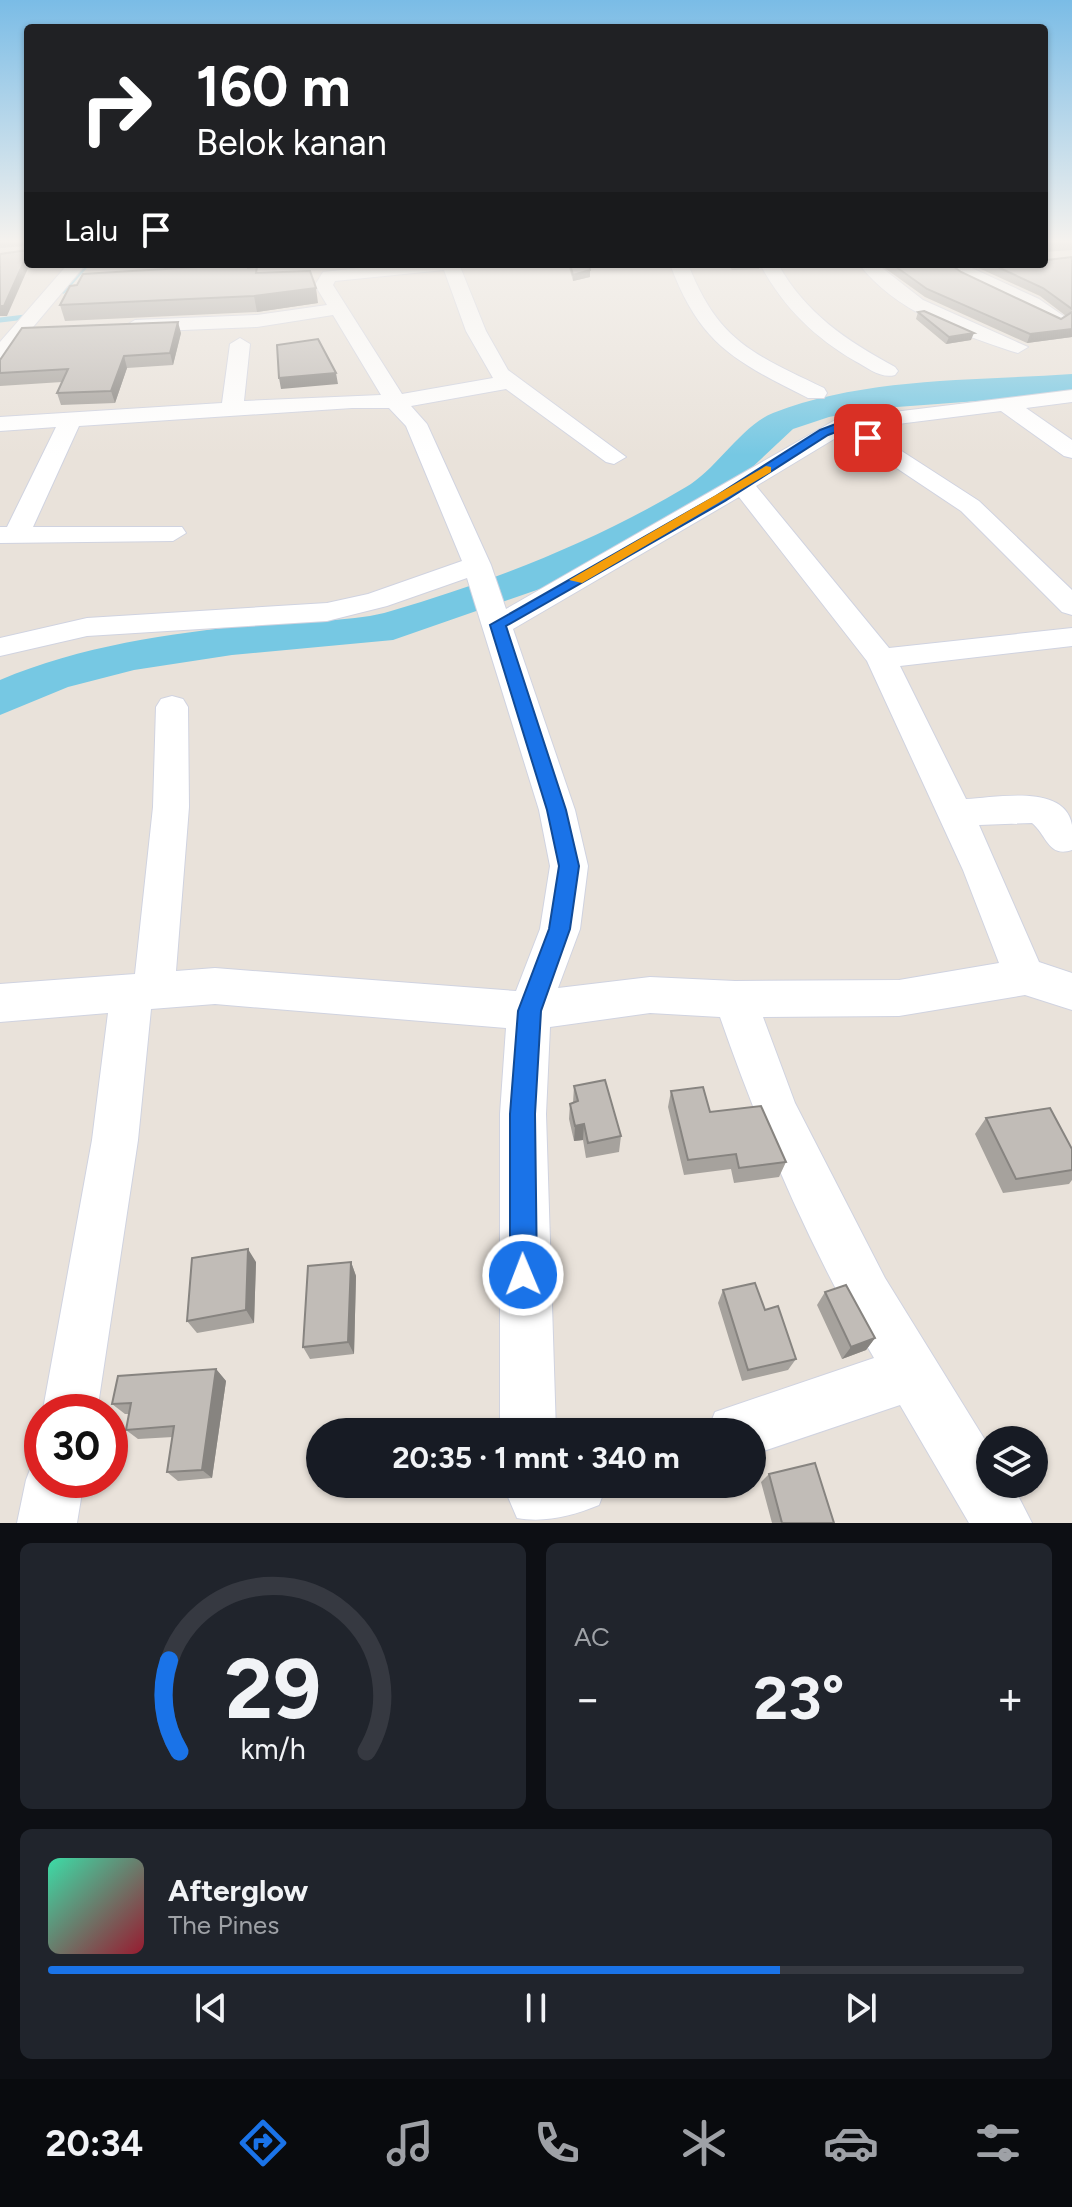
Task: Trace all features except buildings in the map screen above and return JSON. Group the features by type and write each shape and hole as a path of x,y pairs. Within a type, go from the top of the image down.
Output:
{"street":[{"path":"0,354 33,313"},
{"path":"114,327 257,321 310,313"},
{"path":"340,313 385,374 395,402 416,424 477,565 557,810 569,866 560,929 529,1011 523,1114 528,1418"},
{"path":"469,313 476,331 508,382 614,457"},
{"path":"699,313 714,333 746,356 816,393"},
{"path":"802,313 814,326 888,371"},
{"path":"937,313 982,337 1018,347"},
{"path":"1050,313 1059,319"},
{"path":"21,328 50,330"},
{"path":"232,408 240,344"},
{"path":"0,424 232,408 395,402 508,382"},
{"path":"496,619 742,485 824,433 845,424 1072,396"},
{"path":"1008,406 1072,451"},
{"path":"71,419 8,534 173,533"},
{"path":"845,424 970,506 1072,606"},
{"path":"742,485 881,658 955,813 1025,977"},
{"path":"0,647 87,627 327,612 377,600 477,565"},
{"path":"881,658 1072,637"},
{"path":"72,1394 170,822 174,752 172,707"},
{"path":"955,813 1039,810 1051,819 1063,839"},
{"path":"0,1003 215,986 529,1011 650,995 735,999 899,998 1025,977 1048,981 1072,992"},
{"path":"735,999 776,1112 867,1296 1002,1523"},
{"path":"766,1422 913,1373"},
{"path":"47,1523 52,1498"}],"waterway":[{"path":"0,320 34,316"},
{"path":"0,699 52,676 134,655 232,641 393,626 565,566 702,494 781,422 821,408 870,399 1072,384"}],"slow traffic":[{"path":"577,580 766,469"}],"route":[{"path":"523,1275 523,1114 529,1011 560,929 569,866 557,810 498,625 721,498 824,433 845,424 868,438"}]}
